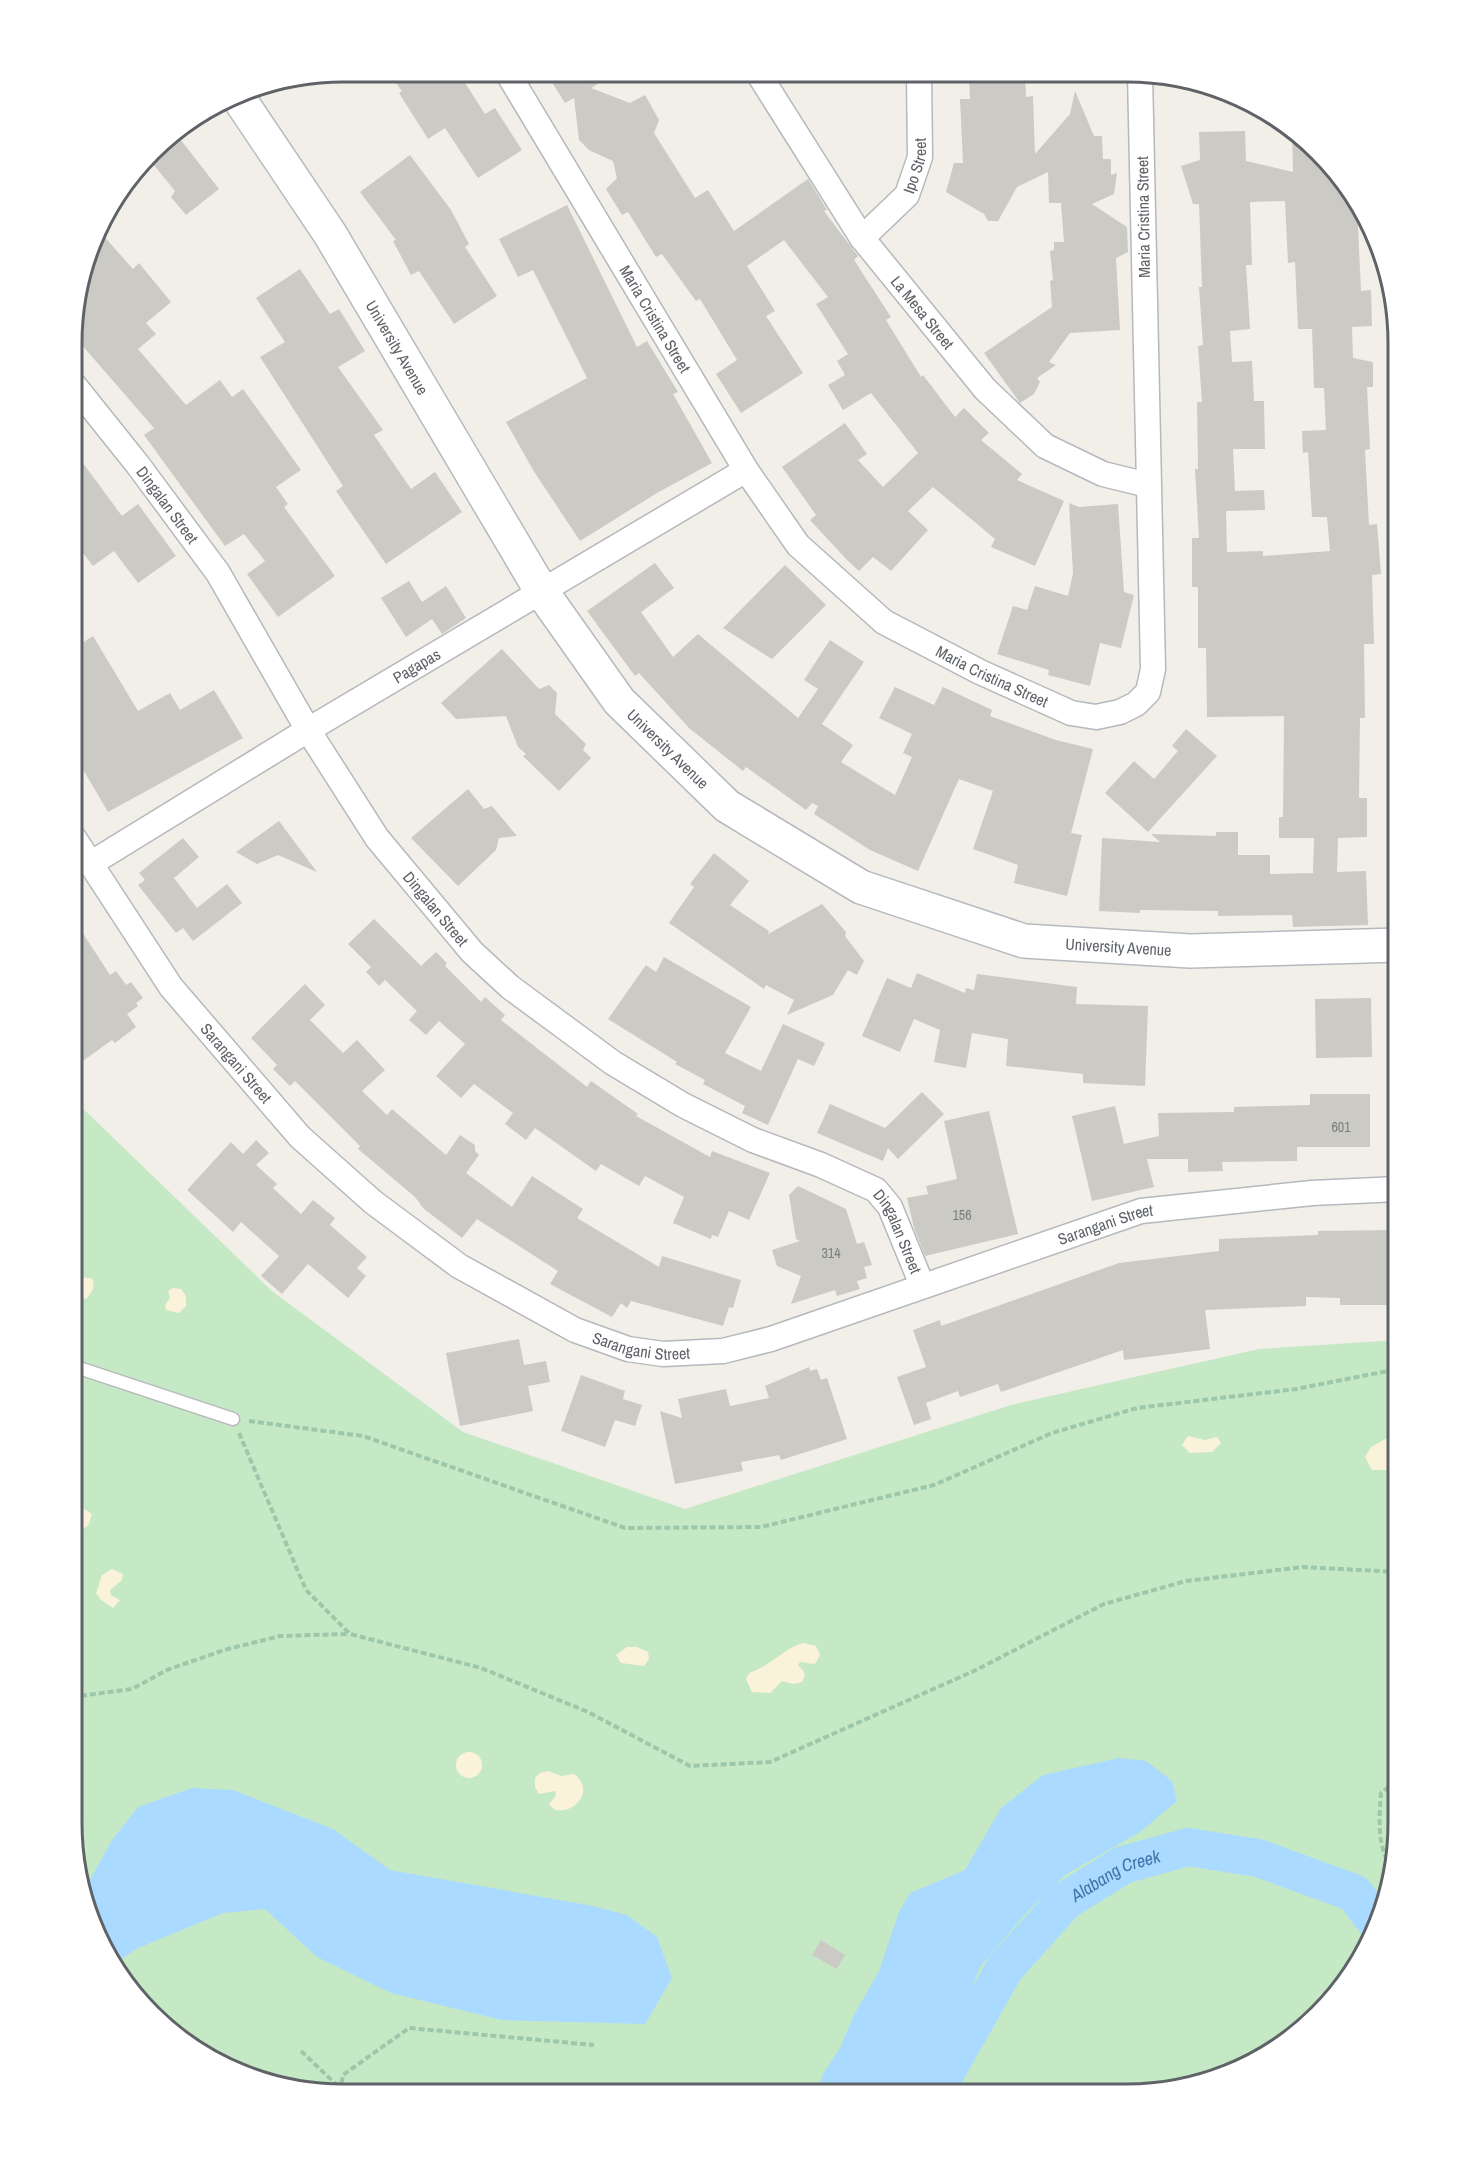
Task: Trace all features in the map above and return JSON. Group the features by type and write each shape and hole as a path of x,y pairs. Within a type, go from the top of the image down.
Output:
{"street":[{"name":"Maria Cristina Street","path":"513,82 746,470 798,545 884,622 980,672 1071,713 1096,717 1120,712 1136,704 1148,692 1153,669 1140,83"},
{"name":"La Mesa Street","path":"764,82 862,238 986,389 1045,446 1103,474 1148,485"},
{"name":"Ipo Street","path":"862,238 907,195 920,157 919,82"},
{"name":"University Avenue","path":"242,103 330,234 542,592 619,701 727,806 861,887 1024,941 1190,951 1388,945"},
{"name":"Dingalan Street","path":"82,395 138,465 218,573 308,730 377,838 472,952 510,987 613,1063 683,1105 753,1140 821,1165 876,1190 890,1207 922,1285"},
{"name":"Pagapas","path":"90,864 308,730 746,470"},
{"name":"Sarangani Street","path":"82,851 171,987 300,1137 373,1202 459,1266 575,1330 628,1349 663,1354 723,1351 771,1339 1142,1211 1312,1193 1388,1189"}],"lane":[{"path":"82,1369 233,1419"}],"path":[{"path":"233,1419 363,1436 625,1528 761,1527 934,1485 1052,1433 1137,1408 1296,1389 1388,1371"},
{"path":"233,1419 306,1590 350,1634"},
{"path":"82,1696 132,1689 167,1670 224,1650 280,1636 350,1634 481,1668 588,1712 690,1766 770,1762 976,1670 1104,1604 1186,1581 1304,1567 1388,1571"},
{"path":"1385,1858 1379,1825 1382,1793 1388,1788"},
{"path":"342,2084 343,2075 409,2028 594,2045"},
{"path":"301,2051 334,2083"}],"green space":[{"path":"82,1108 273,1292 463,1432 685,1509 1011,1405 1259,1349 1388,1341 1388,1822 1379,1890 1361,1938 1344,1968 1323,1995 1299,2019 1272,2040 1242,2057 1194,2075 1126,2084 326,2083 276,2075 260,2070 228,2057 198,2040 171,2019 147,1995 126,1968 109,1938 91,1890 82,1822"}],"sand":[{"path":"82,1277 92,1278 94,1284 86,1299 82,1298"},
{"path":"173,1288 181,1289 186,1296 186,1306 179,1313 166,1310 165,1305 170,1298 168,1291"},
{"path":"1188,1436 1205,1440 1217,1437 1221,1443 1212,1452 1190,1453 1182,1445"},
{"path":"1388,1438 1388,1470 1372,1470 1365,1457 1371,1447"},
{"path":"82,1508 92,1514 88,1526 82,1529"},
{"path":"112,1569 123,1574 122,1580 110,1590 111,1595 120,1600 113,1608 100,1599 96,1593 102,1575"},
{"path":"803,1643 816,1646 820,1655 815,1664 800,1662 798,1665 804,1673 802,1682 794,1684 782,1681 770,1693 752,1692 746,1679 749,1673"},
{"path":"627,1647 637,1647 648,1652 649,1659 644,1666 621,1663 616,1655"},
{"path":"469,1752 478,1756 482,1765 478,1774 469,1778 460,1774 456,1765 460,1756"},
{"path":"548,1771 561,1776 574,1774 580,1780 583,1793 576,1805 563,1810 555,1810 549,1804 555,1797 556,1791 539,1794 535,1787 535,1778 540,1773"}],"water":[{"path":"1119,1758 1146,1761 1172,1781 1177,1801 1140,1832 1065,1875 1026,1913 980,1967 958,2022 920,2084 819,2084 879,1971 899,1912 910,1893 965,1870 1001,1808 1043,1775"},
{"path":"192,1788 233,1790 333,1829 390,1870 593,1906 627,1915 657,1937 672,1978 645,2024 502,2020 391,1993 317,1957 265,1909 223,1913 138,1948 121,1959 102,1922 89,1881 112,1840 138,1807"}],"building":[{"path":"395,82 464,82 485,114 495,108 522,150 478,178 445,128 428,139 399,93 402,91"},
{"path":"552,82 601,82 591,88 630,103 645,95 659,120 654,133 695,198 708,190 734,231 808,179 827,210 824,211 858,256 854,260 891,317 886,320 921,377 923,375 955,417 964,408 989,433 981,440 1022,474 1017,480 1064,501 1035,566 991,547 995,539 933,487 908,511 928,530 891,571 873,557 859,571 847,560 810,520 816,515 782,467 845,423 867,454 858,460 883,487 918,453 871,393 843,410 828,385 845,375 837,361 848,354 816,304 828,297 784,240 747,266 775,311 766,316 803,373 741,413 716,374 737,360 700,299 696,301 662,254 656,257 628,212 622,215 606,189 617,178 613,161 589,150 579,140 574,98 565,103"},
{"path":"969,82 1025,82 1026,97 1033,96 1035,154 1070,114 1075,91 1094,136 1102,136 1103,159 1111,159 1111,175 1117,173 1114,194 1092,204 1127,227 1128,252 1116,258 1120,330 1070,333 1049,362 1056,365 1037,378 1040,382 1034,394 1020,403 984,353 1052,307 1050,281 1053,280 1050,251 1054,250 1054,242 1064,242 1061,203 1049,203 1048,172 1017,187 998,221 988,221 984,214 946,192 954,163 963,163 960,99 970,99"},
{"path":"1245,131 1246,161 1293,172 1292,142 1323,171 1344,198 1358,222 1361,291 1371,290 1372,326 1352,327 1353,358 1373,362 1373,387 1367,387 1370,449 1365,450 1369,525 1377,524 1381,574 1372,575 1374,644 1364,644 1365,718 1360,718 1359,798 1367,798 1367,837 1338,838 1337,872 1366,871 1368,925 1293,927 1292,915 1218,916 1218,911 1140,910 1140,913 1099,911 1102,838 1160,842 1151,834 1216,836 1216,832 1238,832 1238,855 1270,855 1270,874 1313,873 1314,838 1279,838 1279,817 1283,817 1284,716 1207,717 1206,648 1198,648 1198,587 1192,587 1192,538 1199,538 1195,469 1198,469 1197,402 1202,402 1198,346 1203,345 1199,287 1202,287 1199,204 1193,204 1181,166 1200,160 1199,132","holes":["1285,201 1288,263 1295,262 1298,329 1312,329 1314,388 1324,388 1326,430 1302,431 1303,453 1308,452 1312,517 1327,517 1330,551 1263,556 1263,551 1227,552 1226,511 1265,510 1264,490 1235,491 1233,449 1265,449 1264,401 1254,401 1252,361 1232,362 1230,331 1250,329 1246,265 1252,265 1250,202"]},
{"path":"181,140 219,189 186,215 171,197 175,191 153,165"},
{"path":"410,155 451,210 469,244 465,247 497,296 454,324 419,271 411,275 393,241 396,240 360,192"},
{"path":"567,205 637,347 647,341 678,392 673,394 712,463 657,493 580,541 533,470 506,422 587,378 533,270 518,277 499,239"},
{"path":"105,237 133,269 139,263 171,302 146,323 156,334 138,349 186,405 220,380 232,397 243,389 301,470 276,487 288,504 284,507 335,576 278,617 247,574 265,561 244,534 225,546 144,435 154,428 82,345 91,276"},
{"path":"300,269 330,314 339,309 365,351 338,367 383,430 374,435 411,489 435,472 462,512 386,564 336,491 343,486 260,357 285,342 256,298"},
{"path":"82,462 122,516 138,504 176,556 138,583 114,551 93,566 82,552"},
{"path":"1069,503 1079,507 1118,504 1124,592 1134,595 1121,648 1100,643 1090,686 1048,675 1049,670 997,654 1013,606 1027,610 1035,586 1068,596 1073,573"},
{"path":"655,563 674,588 641,612 673,657 698,634 798,718 818,689 804,680 830,640 864,662 822,724 853,745 841,762 895,795 912,757 903,753 912,734 879,718 895,687 934,705 943,687 992,710 990,716 1056,740 1093,749 1071,833 1082,835 1067,896 1014,883 1018,865 973,849 993,791 959,779 918,871 870,850 814,814 818,806 812,803 806,810 746,767 743,771 689,728 639,673 635,676 587,611"},
{"path":"785,565 826,605 772,659 723,628"},
{"path":"409,581 422,602 446,586 466,618 442,634 432,619 406,637 381,598"},
{"path":"93,636 138,711 170,693 180,710 214,690 243,738 108,812 82,768 82,643"},
{"path":"502,649 539,689 549,685 557,693 555,714 586,744 583,750 591,758 559,791 523,756 526,754 518,747 506,716 456,719 441,703"},
{"path":"1186,729 1217,756 1148,832 1105,793 1134,761 1154,779 1178,751 1172,746"},
{"path":"468,789 484,809 492,806 517,836 499,838 496,850 458,886 411,838"},
{"path":"279,821 317,872 278,855 257,864 236,852"},
{"path":"183,838 199,857 174,878 197,908 227,884 242,903 193,941 183,928 176,933 138,885 145,880 139,873"},
{"path":"714,853 749,881 730,905 769,931 768,934 822,904 846,932 845,936 864,961 857,975 848,970 833,995 787,1015 794,1000 766,985 764,989 669,923 694,887 690,884"},
{"path":"374,919 421,966 436,952 447,963 445,966 481,1002 485,997 505,1015 501,1020 587,1087 591,1081 638,1114 636,1116 710,1157 712,1151 770,1173 749,1220 729,1211 718,1237 712,1235 711,1239 673,1223 684,1197 645,1176 639,1186 601,1164 596,1171 535,1128 526,1140 505,1124 513,1113 474,1084 461,1098 436,1076 465,1044 439,1021 426,1035 409,1020 417,1011 385,980 379,986 366,972 371,967 348,944"},
{"path":"82,932 110,975 116,971 126,985 131,982 143,998 136,1003 138,1006 127,1014 136,1027 115,1043 112,1040 82,1062"},
{"path":"664,957 751,1007 725,1053 761,1071 783,1024 825,1043 814,1066 798,1059 768,1125 742,1113 745,1106 703,1084 705,1080 675,1064 677,1062 608,1019 646,965 656,972"},
{"path":"917,973 965,993 966,988 974,990 977,974 1077,987 1076,1004 1148,1006 1145,1086 1083,1083 1083,1074 1006,1066 1008,1039 972,1033 966,1068 934,1062 940,1030 914,1019 900,1052 862,1036 887,978 911,988"},
{"path":"305,984 325,1005 310,1020 343,1053 357,1040 385,1070 362,1091 387,1115 392,1109 446,1155 460,1135 475,1145 475,1151 479,1155 466,1173 512,1207 532,1176 583,1209 577,1218 659,1267 662,1256 741,1280 733,1308 729,1307 723,1326 631,1301 627,1308 621,1303 612,1317 550,1284 558,1271 477,1219 462,1238 424,1209 415,1197 358,1149 360,1146 295,1081 290,1086 273,1069 277,1065 251,1038"},
{"path":"1371,998 1372,1057 1316,1058 1315,999"},
{"path":"922,1092 944,1114 898,1159 888,1148 883,1161 817,1133 830,1104 885,1128"},
{"path":"1310,1094 1370,1094 1370,1147 1297,1147 1297,1161 1222,1162 1223,1171 1188,1172 1188,1159 1147,1159 1154,1187 1092,1201 1072,1116 1115,1106 1124,1144 1159,1136 1158,1113 1234,1112 1234,1107 1310,1105"},
{"path":"989,1111 1018,1234 925,1256 914,1228 907,1198 928,1194 926,1186 957,1179 944,1121"},
{"path":"256,1140 269,1153 256,1165 277,1184 273,1188 301,1214 313,1200 335,1218 330,1225 367,1257 357,1268 366,1276 348,1298 308,1264 282,1294 261,1276 279,1256 241,1222 233,1232 187,1190 231,1142 243,1154"},
{"path":"798,1186 846,1209 857,1244 864,1242 872,1265 864,1267 867,1278 857,1281 860,1289 837,1296 835,1290 791,1304 801,1276 777,1266 772,1250 800,1241 796,1239 789,1195"},
{"path":"1388,1230 1388,1305 1340,1305 1340,1298 1306,1297 1306,1306 1205,1310 1210,1349 1124,1360 1123,1350 1001,1392 998,1384 960,1397 958,1391 926,1403 931,1419 914,1425 897,1377 926,1367 913,1330 940,1320 941,1326 1119,1263 1219,1251 1219,1239 1318,1235 1318,1231"},
{"path":"519,1339 524,1365 546,1361 550,1382 528,1386 533,1411 460,1426 446,1353"},
{"path":"809,1367 810,1371 817,1369 821,1380 827,1378 847,1439 781,1460 779,1455 741,1462 743,1471 675,1484 660,1411 682,1418 678,1399 726,1389 730,1406 769,1398 765,1386"},
{"path":"581,1375 625,1391 623,1399 642,1405 635,1426 615,1420 605,1447 561,1431"},
{"path":"821,1940 845,1955 837,1969 812,1955"}],"waterway":[{"name":"Alabang Creek","path":"939,2084 1005,1968 1065,1901 1123,1865 1188,1847 1258,1858 1354,1893 1371,1915"}]}
